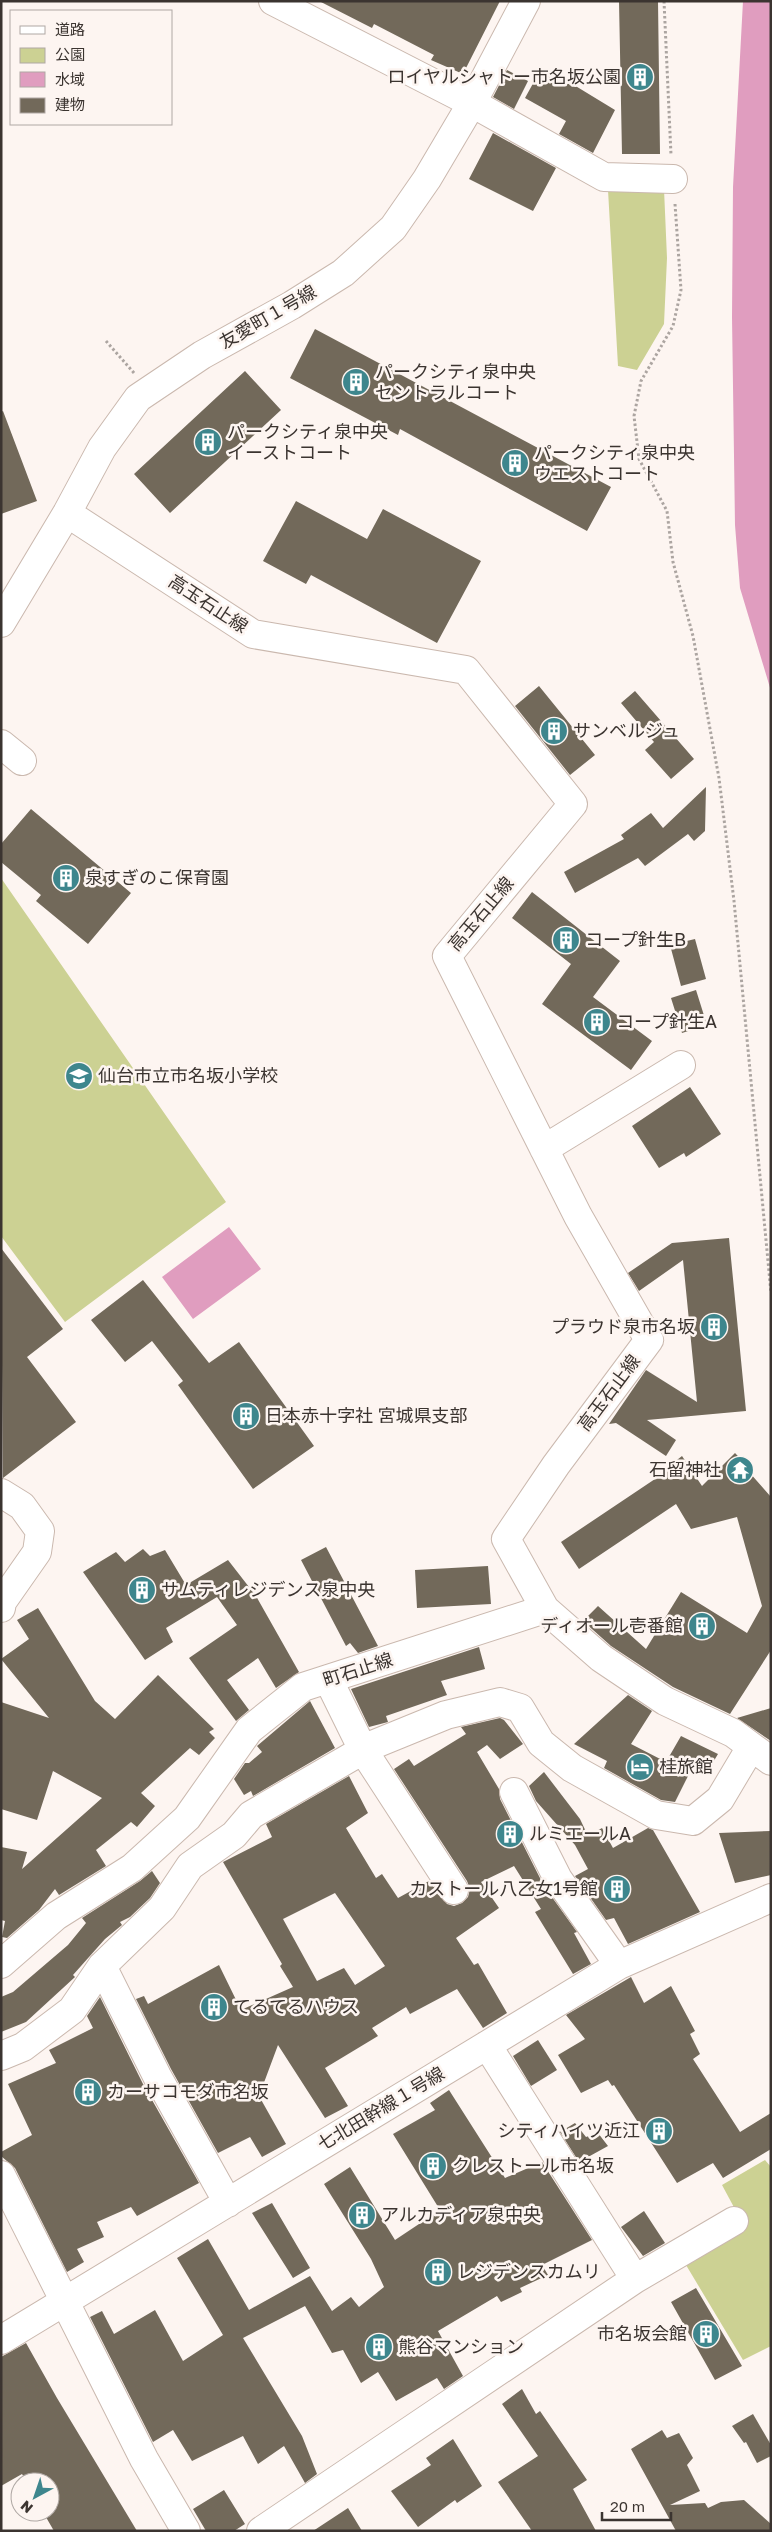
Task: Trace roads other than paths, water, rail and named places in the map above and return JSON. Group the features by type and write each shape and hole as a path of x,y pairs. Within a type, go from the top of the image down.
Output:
{"street":[{"path":"273,1 472,103 604,177 673,179"},
{"name":"友愛町１号線","path":"1,623 67,513 102,448 138,398 202,355 292,305 343,273 393,228 428,178 472,103 526,1"},
{"name":"高玉石止線","path":"67,513 253,634 466,670 573,804 446,956 578,1216 649,1340 556,1465 506,1539 545,1608"},
{"path":"1,744 22,761"},
{"path":"544,1149 681,1065"},
{"path":"1,1493 22,1506 40,1531 37,1552 2,1602 1,1608"},
{"path":"1,2056 24,2047 72,2010 102,1966 162,1908 190,1866 234,1835 251,1815 363,1750 446,1715 500,1702 520,1708 541,1743 572,1768 656,1815 694,1821 720,1799 761,1754 733,1732 665,1701 600,1658 545,1608"},
{"name":"町石止線","path":"1,1964 56,1916 132,1868 187,1818 249,1730 303,1687 545,1608"},
{"path":"328,1679 363,1750 454,1890"},
{"path":"514,1792 558,1879 619,1965"},
{"name":"七北田幹線１号線","path":"1,2340 619,1965 771,1898"},
{"path":"102,1966 157,2076 228,2203"},
{"path":"487,2045 635,2279"},
{"path":"1,2175 144,2459 186,2531"},
{"path":"261,2531 635,2279 734,2221"}],"water":[{"path":"743,1 771,1 771,691 740,588 735,525 732,317 733,187"},
{"path":"229,1227 261,1269 193,1319 162,1277"}],"place":[{"name":"ロイヤルシャトー市名坂公園","path":"640,77"},
{"name":"パークシティ泉中央 セントラルコート","path":"356,382"},
{"name":"パークシティ泉中央 イーストコート","path":"208,442"},
{"name":"パークシティ泉中央 ウエストコート","path":"515,463"},
{"name":"サンベルジュ","path":"554,731"},
{"name":"泉すぎのこ保育園","path":"66,878"},
{"name":"コープ針生B","path":"566,940"},
{"name":"コープ針生A","path":"597,1022"},
{"name":"仙台市立市名坂小学校","path":"79,1076"},
{"name":"プラウド泉市名坂","path":"714,1327"},
{"name":"日本赤十字社 宮城県支部","path":"246,1416"},
{"name":"石留神社","path":"740,1470"},
{"name":"サムティレジデンス泉中央","path":"142,1590"},
{"name":"ディオール壱番館","path":"702,1626"},
{"name":"桂旅館","path":"640,1767"},
{"name":"ルミエールA","path":"510,1834"},
{"name":"カストール八乙女1号館","path":"617,1889"},
{"name":"てるてるハウス","path":"214,2007"},
{"name":"カーサコモダ市名坂","path":"88,2092"},
{"name":"シティハイツ近江","path":"659,2131"},
{"name":"クレストール市名坂","path":"433,2166"},
{"name":"アルカディア泉中央","path":"362,2215"},
{"name":"レジデンスカムリ","path":"438,2272"},
{"name":"市名坂会館","path":"706,2334"},
{"name":"熊谷マンション","path":"379,2347"}]}
